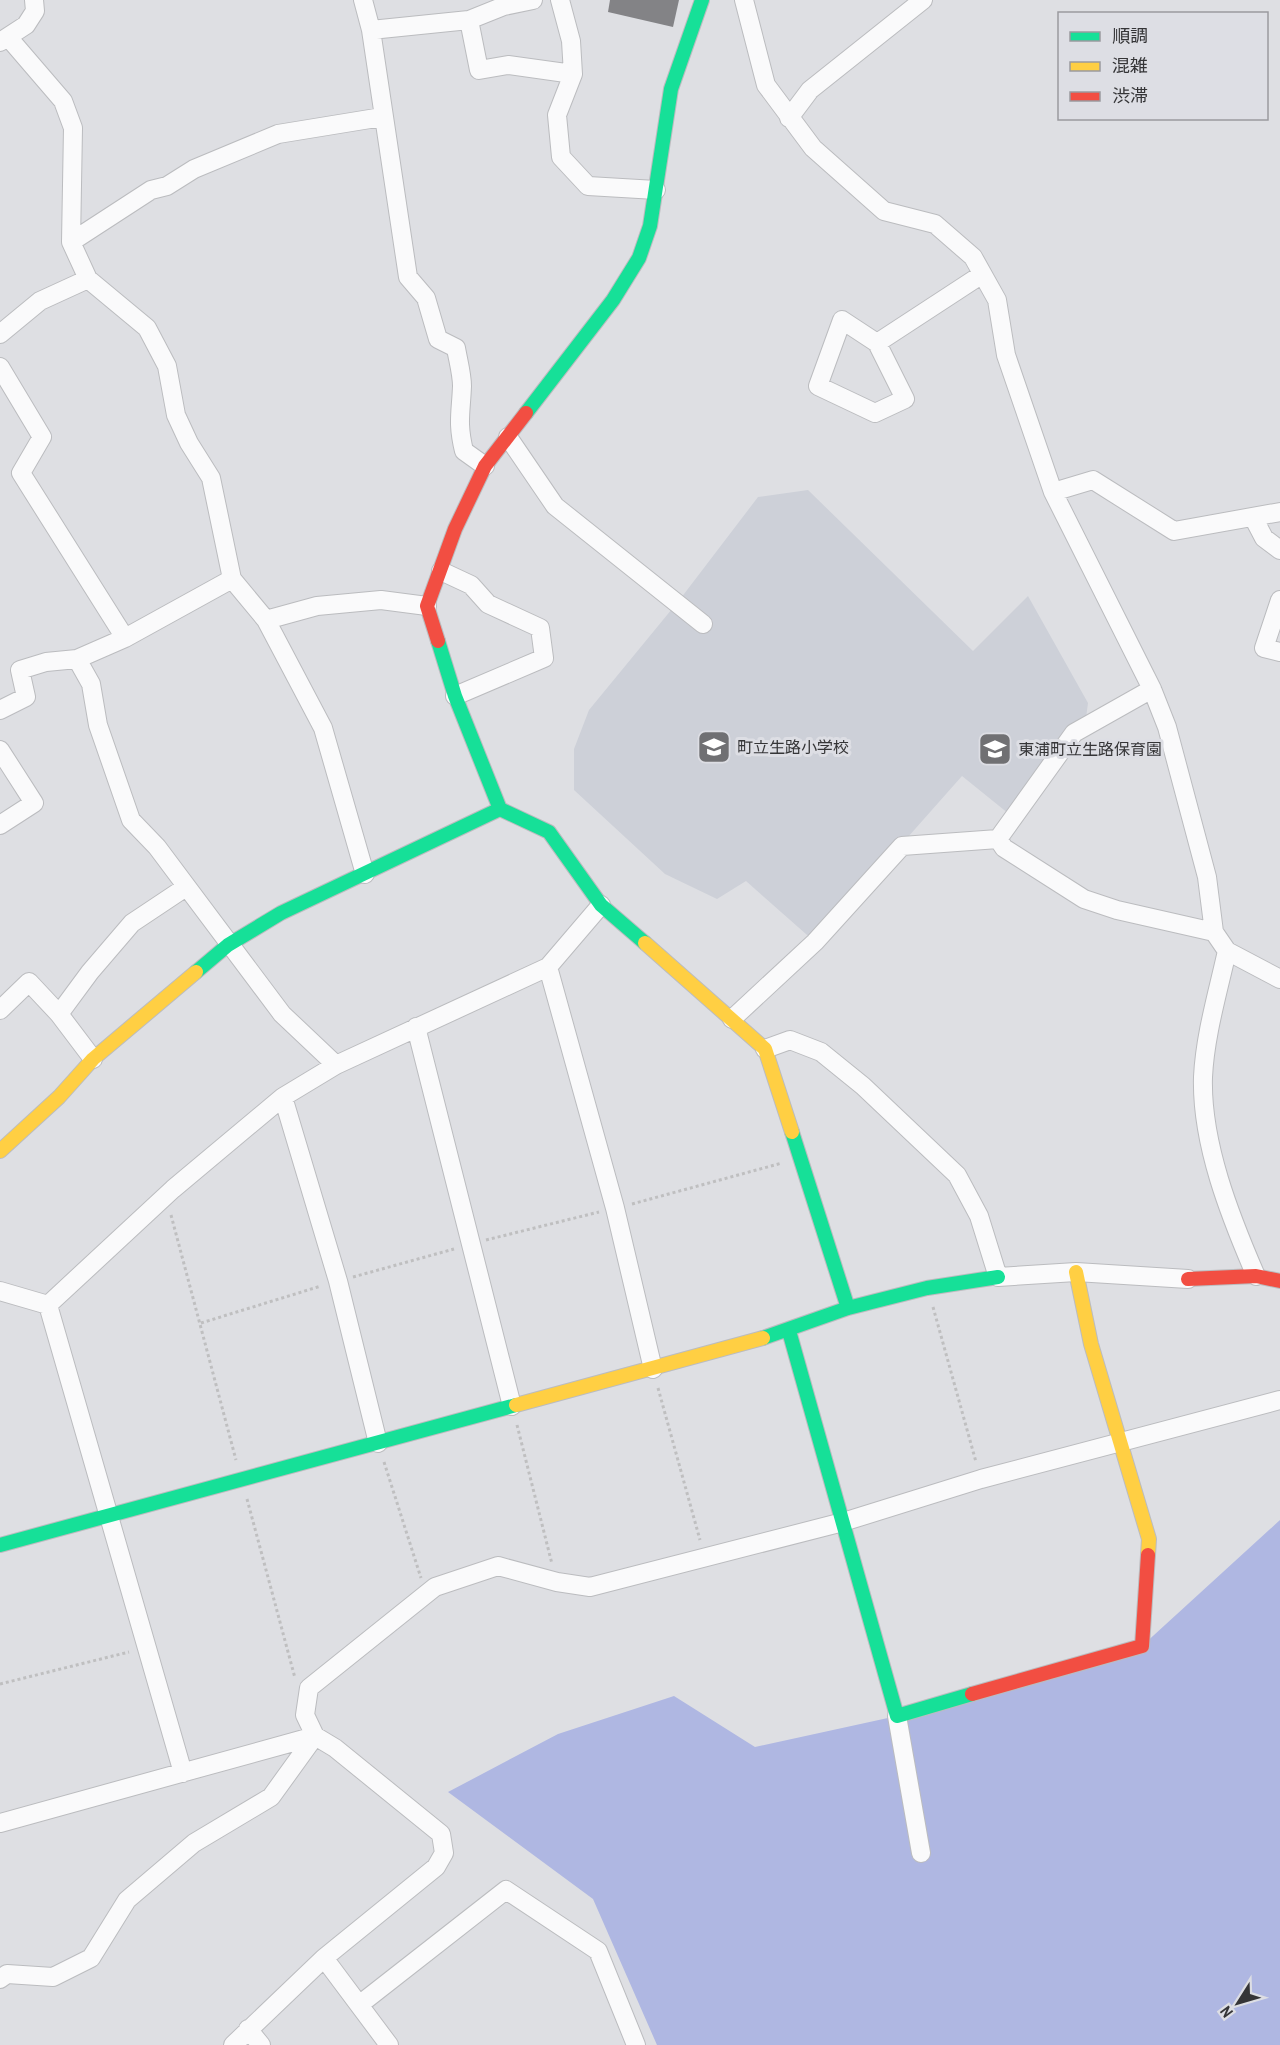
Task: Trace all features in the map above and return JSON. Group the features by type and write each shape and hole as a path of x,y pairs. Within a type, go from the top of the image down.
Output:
{"street":[{"path":"34,0 35,11 26,25 4,40 63,101 74,128 71,242 88,279 147,328 167,366 176,416 211,478 232,579 266,621 323,728 365,874"},
{"path":"363,0 371,30 382,117 408,276 426,298 438,339 456,348 462,384 458,410 464,451 485,466"},
{"path":"371,30 469,20 504,6 533,0"},
{"path":"560,0 570,41 573,74 557,115 561,157 588,186 656,190"},
{"path":"702,0 671,89 650,226 639,258 623,283 485,466 454,529 427,606 455,696 500,809 549,832 601,905 765,1049 848,1308"},
{"path":"744,0 766,86 813,148 884,211 935,224 973,257 997,300 1006,355 1053,492 1152,690 1167,728 1207,877 1214,932 1227,951 1279,976"},
{"path":"789,118 810,90 923,0"},
{"path":"469,20 478,70 508,65 573,74"},
{"path":"71,242 151,190 167,186 194,169 278,134 382,117"},
{"path":"877,343 981,275"},
{"path":"0,334 40,301 88,279"},
{"path":"842,320 877,343 905,399 875,413 818,386 842,320"},
{"path":"0,367 42,437 21,474 124,638"},
{"path":"508,437 555,507 703,624"},
{"path":"1053,492 1094,480 1174,531 1280,512"},
{"path":"1253,517 1264,538 1280,550"},
{"path":"441,571 471,585 488,604 540,628 542,638 544,658 455,696"},
{"path":"0,710 26,698 20,670 46,662 78,659 124,638 232,579"},
{"path":"266,621 317,606 381,600 427,606"},
{"path":"1280,600 1264,648 1280,652"},
{"path":"78,659 91,684 98,725 131,820 157,848 282,1014 336,1065"},
{"path":"998,839 1074,733 1152,690"},
{"path":"0,750 34,803 0,825"},
{"path":"0,1151 58,1097 93,1059 228,945 281,913 500,809"},
{"path":"998,839 1004,848 1084,899 1117,910 1214,932"},
{"path":"732,1019 815,942 902,846 998,839"},
{"path":"59,1014 90,972 132,924 186,887"},
{"path":"48,1305 166,1196 283,1097 336,1065 548,967 601,905"},
{"path":"1227,951 1203,1077 1205,1116 1231,1219 1256,1276"},
{"path":"548,967 615,1209 653,1369"},
{"path":"0,1010 29,982 59,1014 93,1059"},
{"path":"416,1027 512,1406"},
{"path":"765,1049 790,1040 821,1052 863,1086 943,1160 957,1175 979,1216 998,1277"},
{"path":"283,1097 338,1281 378,1443"},
{"path":"0,1545 653,1369 789,1330 848,1308 927,1288 998,1277 1076,1272 1188,1279 1256,1276 1280,1281"},
{"path":"897,1716 1142,1646 1149,1539 1091,1344 1076,1272"},
{"path":"0,1291 48,1305"},
{"path":"48,1305 183,1773"},
{"path":"789,1330 897,1716 921,1853"},
{"path":"233,2045 324,1958 436,1867 444,1853 441,1834 334,1748 315,1736 305,1715 309,1689 425,1592 498,1566 557,1582 590,1587 843,1522 981,1479 1280,1400"},
{"path":"0,1823 315,1736"},
{"path":"0,1979 8,1974 53,1977 91,1958 127,1900 194,1843 271,1797 315,1736"},
{"path":"359,2006 506,1890 598,1951 636,2045"},
{"path":"324,1958 389,2045"},
{"path":"248,2029 261,2045"}],"path":[{"path":"201,1323 338,1281 472,1244 615,1209 801,1158"},
{"path":"166,1196 296,1682"},
{"path":"927,1288 981,1479"},
{"path":"653,1369 705,1558"},
{"path":"512,1406 557,1582"},
{"path":"378,1443 425,1592"},
{"path":"0,1684 147,1648"}],"shaded area":[{"path":"808,490 973,651 1028,596 1088,703 1086,718 1014,818 962,776 815,942 746,881 717,899 665,874 574,790 574,749 589,710 681,598 758,497"},
{"path":"1280,1520 1280,2045 657,2045 593,1899 448,1792 558,1734 674,1696 755,1747 897,1716 1142,1646"}],"building":[{"path":"610,0 679,0 673,27 608,12"}],"traffic: fast":[{"path":"526,413 613,300 639,258 650,226 671,89 702,0"},
{"path":"438,641 455,696 500,809 549,832 601,905 645,943"},
{"path":"196,972 228,945 281,913 500,809"},
{"path":"792,1132 848,1308"},
{"path":"763,1338 848,1308 927,1288 998,1277"},
{"path":"789,1331 897,1716 972,1694"},
{"path":"0,1545 516,1405"}],"traffic: slow":[{"path":"645,943 765,1049 792,1132"},
{"path":"0,1151 59,1097 93,1059 196,972"},
{"path":"1076,1272 1091,1344 1149,1539 1148,1555"},
{"path":"516,1405 763,1338"}],"traffic: jam":[{"path":"438,641 427,606 455,529 485,466 526,413"},
{"path":"1188,1279 1256,1276 1280,1281"},
{"path":"972,1694 1142,1646 1148,1555"}],"place":[{"name":"町立生路小学校","path":"714,747"},
{"name":"東浦町立生路保育園","path":"995,749"}]}
